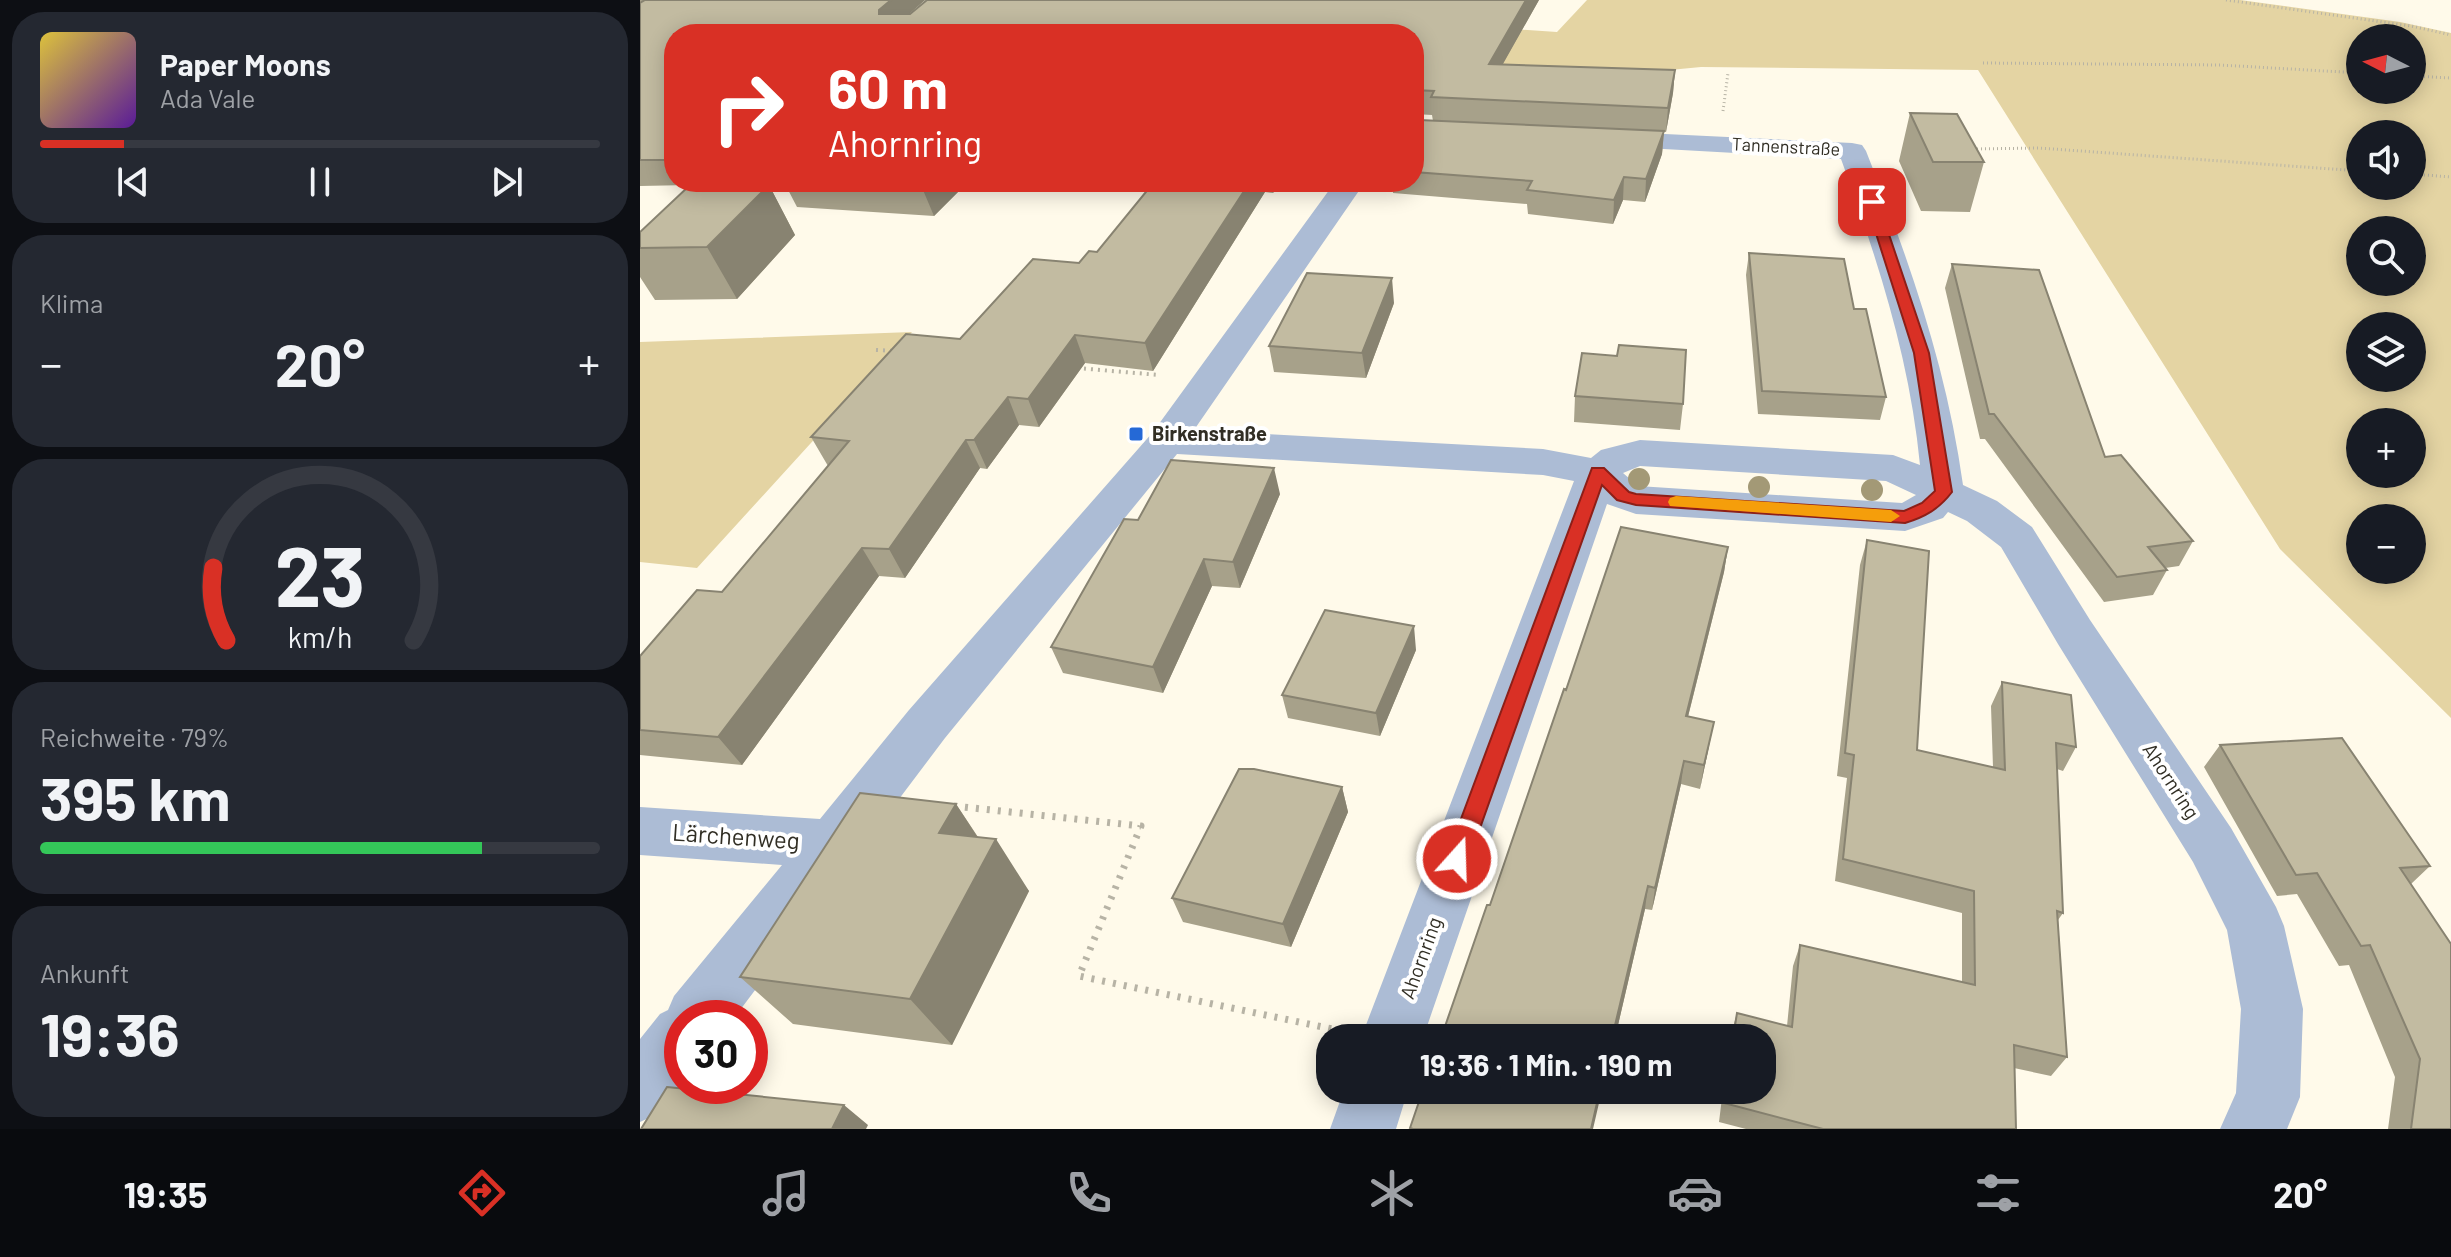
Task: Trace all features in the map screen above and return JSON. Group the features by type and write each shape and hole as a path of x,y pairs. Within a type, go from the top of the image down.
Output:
{"street":[{"name":"Tannenstraße","path":"1581,138 1852,151 1882,228 1922,353 1943,492"},
{"path":"640,241 719,217 755,192"},
{"path":"710,1000 867,797 1167,441 1343,192"},
{"path":"1167,441 1543,462 1598,472"},
{"name":"Ahornring","path":"1397,1024 1598,472 1615,459 1640,453 1893,468 1992,517 2017,537 2074,632 2212,845 2255,926 2272,1009 2268,1097 2253,1129"},
{"name":"Lärchenweg","path":"640,831 832,844"},
{"path":"640,1090 664,1059"},
{"path":"1363,1129 1371,1104"}],"path":[{"path":"2226,0 2411,26 2451,35"},
{"path":"1983,63 2220,65 2346,72"},
{"path":"2426,77 2451,78"},
{"path":"1964,149 2039,148 2346,170"},
{"path":"2426,175 2451,177"},
{"path":"876,350 906,352"},
{"path":"1069,367 1208,379"},
{"path":"867,797 1141,826 1079,976 1316,1026"}],"shaded area":[{"path":"1587,0 2240,0 2409,24 2346,24 2346,104 2426,104 2426,28 2451,33 2451,718 2280,549 1978,70 1701,67 1565,80 1436,71 1482,27 1557,32"},
{"path":"912,332 697,568 640,562 640,342"}],"building":[{"path":"645,0 891,0 879,10 879,14 910,14 927,0 1526,0 1489,64 1675,70 1668,108 1431,97 1434,91 1424,90 1424,24 664,24 664,160 640,160 640,3"},
{"path":"1910,113 1957,114 1984,162 1933,162"},
{"path":"1424,120 1664,131 1646,179 1624,177 1614,200 1527,190 1532,181 1424,173"},
{"path":"683,192 762,192 707,247 640,248 640,232"},
{"path":"1146,192 1243,192 1145,343 1075,335 1028,399 1008,397 974,440 966,440 889,549 862,548 718,737 640,730 640,656 697,590 722,592 849,441 811,437 906,334 960,339 1033,259 1079,263 1089,251 1097,252"},
{"path":"1749,253 1844,259 1854,309 1866,309 1886,397 1762,391"},
{"path":"1952,264 2039,270 2105,457 2121,455 2193,541 2148,547 2167,570 2117,577 1994,414 1989,414"},
{"path":"1307,273 1392,278 1362,353 1269,346"},
{"path":"1619,345 1686,350 1683,404 1575,396 1582,353 1617,356"},
{"path":"1171,460 1274,468 1233,562 1204,559 1153,667 1051,647 1124,519 1138,520"},
{"path":"1621,527 1728,547 1686,716 1714,722 1704,765 1684,761 1655,888 1648,886 1615,1024 1446,1024 1564,689"},
{"path":"1867,540 1929,551 1917,750 2005,770 2002,682 2071,695 2076,747 2056,743 2063,913 2057,911 2067,1057 2014,1045 2016,1129 1823,1129 1728,1104 1776,1104 1776,1024 1735,1024 1737,1013 1792,1027 1800,945 1975,985 1974,891 1843,859 1854,755 1845,753"},
{"path":"1325,610 1414,626 1376,713 1282,695"},
{"path":"2342,738 2430,866 2400,868 2451,944 2451,1129 2411,1129 2420,1059 2370,945 2361,946 2317,873 2296,875 2220,745"},
{"path":"1239,769 1254,769 1342,787 1283,924 1172,898"},
{"path":"860,793 956,804 939,833 996,839 910,999 740,977"},
{"path":"664,1092 664,1104 768,1104 768,1097 844,1105 832,1129 641,1129"},
{"path":"1418,1104 1597,1104 1591,1129 1410,1128"}],"slow traffic":[{"path":"1676,502 1891,516"}],"place":[{"name":"Birkenstraße","path":"1136,434"}],"route":[{"path":"1457,859 1598,472 1623,496 1636,500 1905,517 1928,508 1943,492 1922,353 1872,202"}]}
